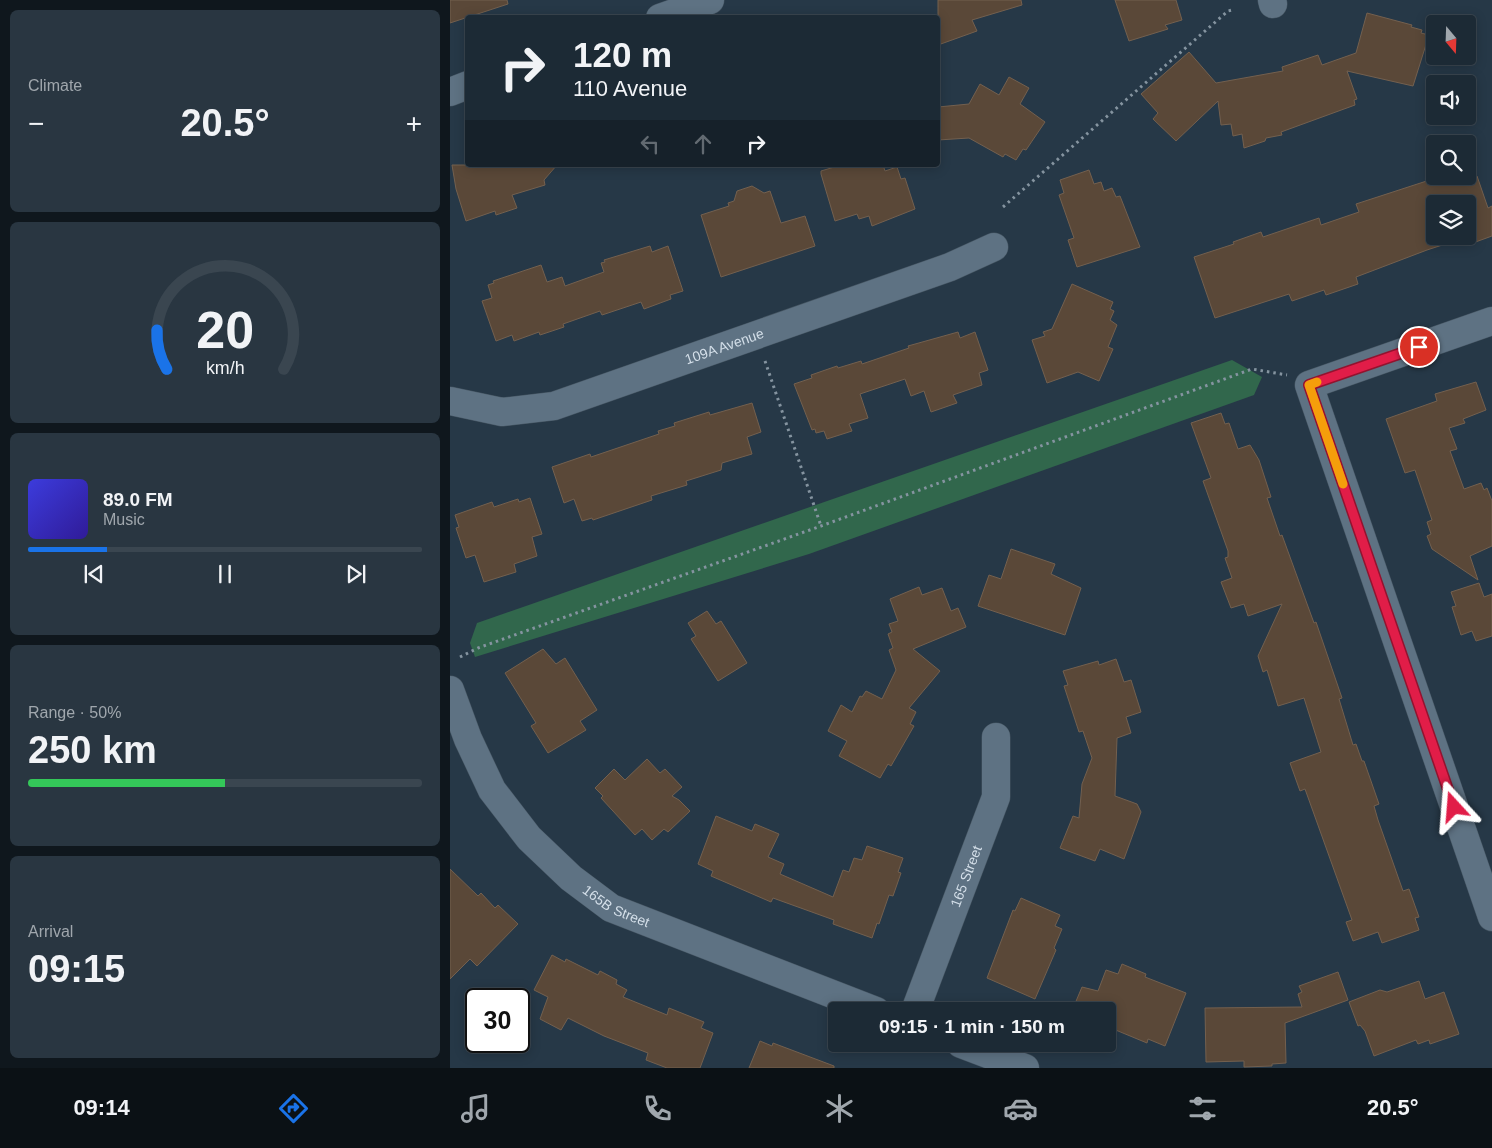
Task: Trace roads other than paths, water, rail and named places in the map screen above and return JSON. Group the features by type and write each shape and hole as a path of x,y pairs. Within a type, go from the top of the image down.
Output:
{"street":[{"path":"668,15 710,0"},
{"path":"450,92 465,86"},
{"name":"109A Avenue","path":"450,401 502,412 554,406 950,267 994,247"},
{"path":"1492,321 1299,381 1492,918"},
{"name":"165B Street","path":"450,690 468,739 492,790 529,838 571,878 611,908 853,1002"},
{"name":"165 Street","path":"918,1002 996,797 996,737"},
{"path":"982,1052 1025,1068"}]}
